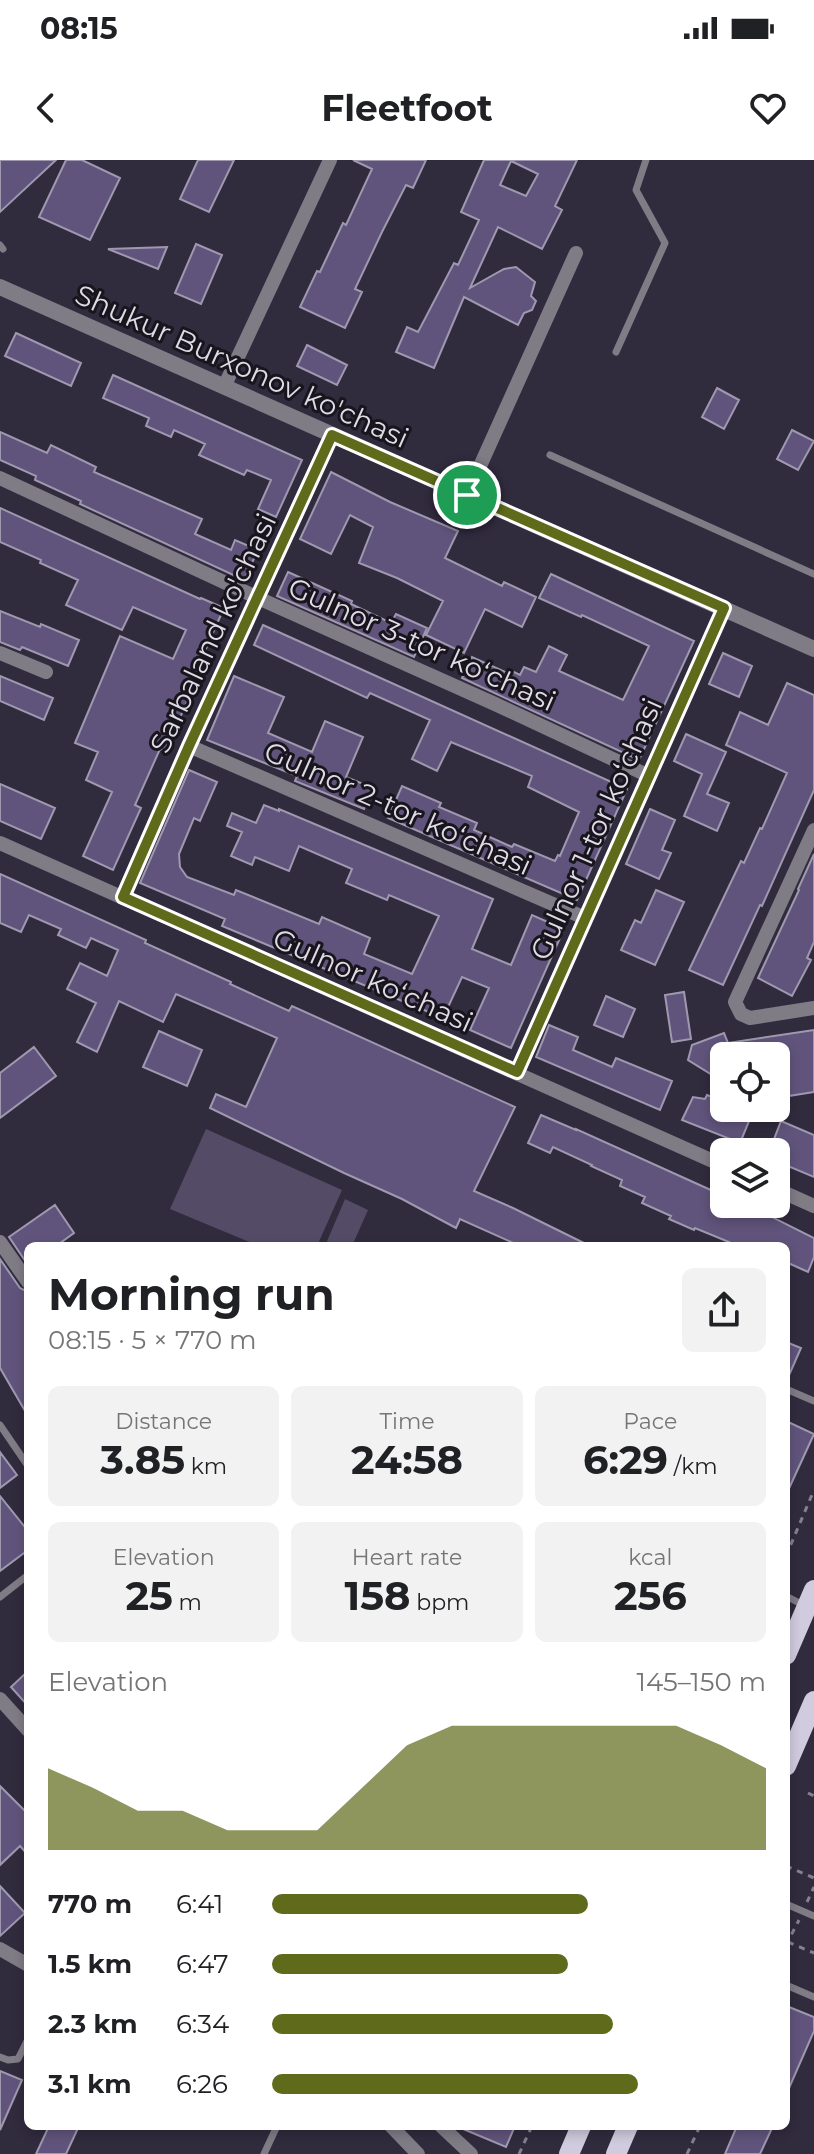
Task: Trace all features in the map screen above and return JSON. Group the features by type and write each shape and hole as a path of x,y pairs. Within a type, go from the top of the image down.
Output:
{"main road":[{"path":"790,1646 810,1598"},
{"path":"790,1757 814,1701"},
{"path":"569,2154 579,2130"},
{"path":"616,2154 626,2130"}],"street":[{"path":"224,387 330,160"},
{"path":"467,495 576,253"},
{"name":"Shukur Burxonov ko'chasi","path":"0,287 814,649"},
{"name":"Sarbaland ko'chasi","path":"123,897 332,435"},
{"name":"Gulnor 3-tor koʻchasi","path":"0,478 649,776"},
{"name":"Gulnor 1-tor koʻchasi","path":"517,1072 724,608"},
{"path":"0,653 46,672"},
{"name":"Gulnor 2-tor koʻchasi","path":"189,746 585,918"},
{"path":"814,830 735,1002 741,1014 750,1018 814,1008"},
{"name":"Gulnor koʻchasi","path":"0,843 710,1160"},
{"path":"790,1195 814,1206"},
{"path":"0,1242 24,1276"},
{"path":"0,1699 24,1726"},
{"path":"0,1949 24,1963"},
{"path":"395,2130 418,2154"},
{"path":"451,2130 471,2154"}],"lane":[{"path":"616,352 665,243 636,190 646,160"},
{"path":"550,455 814,574"},
{"path":"790,1391 814,1401"},
{"path":"0,1425 24,1460"},
{"path":"0,1597 24,1578"},
{"path":"790,1596 810,1598"},
{"path":"790,1906 814,1916"},
{"path":"790,1987 814,1997"},
{"path":"0,2057 18,2059 24,2047"},
{"path":"264,2154 275,2130"}],"path":[{"path":"790,1547 814,1490"},
{"path":"808,1793 814,1796"},
{"path":"790,1868 814,1878"},
{"path":"790,1943 814,1953"},
{"path":"519,2154 530,2130"},
{"path":"687,2154 698,2130"}],"shaded area":[{"path":"206,1129 342,1190 319,1242 249,1242 170,1209"},
{"path":"345,1199 368,1210 354,1242 327,1242"}],"building":[{"path":"0,160 56,160 0,212"},
{"path":"66,160 82,160 120,178 90,240 39,217"},
{"path":"198,160 234,160 209,212 180,199"},
{"path":"353,160 426,160 413,188 406,185 382,232 355,289 362,292 345,328 300,307 343,223 346,225 372,169"},
{"path":"484,160 577,160 555,206 562,210 542,249 498,227 470,288 504,269 516,267 535,282 531,296 536,301 532,310 524,313 518,325 464,297 434,368 396,352 407,327 418,332 454,263 458,265 479,220 461,212","holes":["511,161 538,174 526,196 500,185"]},
{"path":"196,244 222,255 201,304 175,293"},
{"path":"167,247 158,269 108,249"},
{"path":"16,333 81,363 71,386 5,356"},
{"path":"307,345 347,365 337,385 297,366"},
{"path":"113,375 302,460 276,517 258,509 271,480 247,470 244,475 199,455 205,444 174,430 171,437 146,426 149,418 103,398"},
{"path":"717,388 739,400 724,429 702,417"},
{"path":"792,430 814,441 798,470 777,459"},
{"path":"0,432 47,453 51,445 96,467 94,472 202,519 195,534 231,550 235,540 258,550 244,580 80,504 81,501 35,480 36,476 0,460"},
{"path":"331,472 458,531 445,558 502,586 504,582 536,597 522,627 485,609 464,653 426,635 443,601 359,563 373,527 350,515 331,554 300,539"},
{"path":"0,508 224,608 197,669 201,671 165,751 160,749 135,805 141,808 113,870 83,856 112,792 86,780 98,752 75,743 120,636 173,659 186,630 133,607 122,630 66,605 78,580 0,542"},
{"path":"288,572 352,601 351,604 391,623 396,614 427,628 414,657 277,596"},
{"path":"551,574 694,641 639,760 462,678 472,657 510,674 512,671 520,675 524,667 536,672 549,646 567,655 559,671 623,700 649,646 539,598"},
{"path":"0,611 79,640 68,666 22,647 20,650 0,642"},
{"path":"263,625 627,789 577,900 388,818 402,786 441,803 439,807 477,823 474,830 555,861 579,812 528,787 532,776 451,742 437,771 412,759 430,720 370,693 367,698 254,645"},
{"path":"723,653 752,666 739,697 709,684"},
{"path":"0,676 53,698 44,720 0,701"},
{"path":"234,676 284,697 268,733 312,752 325,721 363,737 346,777 373,788 364,809 295,781 297,776 207,740"},
{"path":"787,683 814,695 814,790 723,985 689,970 741,861 744,863 762,829 787,773 726,745 740,712 768,725"},
{"path":"686,734 726,752 707,794 729,803 717,831 684,816 702,774 674,761"},
{"path":"189,770 217,782 200,821 194,818 179,854 180,867 187,877 234,895 236,890 319,924 322,917 370,938 364,954 412,974 439,916 389,895 387,900 346,883 352,869 299,846 289,871 255,857 252,865 231,856 242,832 227,826 232,813 256,823 264,805 279,809 493,899 472,949 511,965 532,915 564,929 511,1048 470,1030 489,988 462,977 443,1018 222,926 225,919 140,883"},
{"path":"0,784 55,808 41,839 0,821"},
{"path":"650,809 675,820 662,850 671,853 659,879 626,864"},
{"path":"814,854 814,942 807,958 811,960 792,996 758,978"},
{"path":"0,874 146,940 145,943 289,1011 292,1006 515,1107 474,1191 582,1242 511,1242 460,1219 456,1228 210,1108 216,1094 246,1107 277,1038 176,994 163,1022 119,1001 97,1052 77,1042 96,1003 67,989 80,963 107,976 118,950 91,938 86,948 58,935 61,929 29,915 21,932 0,923"},
{"path":"656,890 684,902 655,965 621,950 635,920 641,923"},
{"path":"684,992 691,1039 672,1042 665,995"},
{"path":"606,996 635,1009 623,1037 594,1025"},
{"path":"549,1025 578,1037 573,1050 612,1067 616,1058 672,1081 660,1110 536,1057"},
{"path":"814,1030 814,1092 790,1096 790,1042 735,1042"},
{"path":"159,1031 202,1050 187,1086 143,1067"},
{"path":"724,1033 728,1042 710,1042 710,1074 688,1060 692,1045"},
{"path":"34,1047 56,1076 0,1118 0,1073"},
{"path":"707,1095 710,1096 710,1122 749,1122 742,1138 727,1138 682,1120 693,1097 705,1099"},
{"path":"541,1115 710,1190 710,1218 774,1218 814,1238 814,1257 808,1272 790,1264 790,1242 729,1242 694,1230 642,1203 645,1197 620,1186 622,1180 553,1147 550,1153 528,1143"},
{"path":"781,1122 814,1135 814,1177 790,1167 790,1138 774,1138"},
{"path":"55,1205 74,1233 62,1242 24,1242 24,1259 9,1237"},
{"path":"0,1259 24,1290 24,1409 0,1368"},
{"path":"790,1344 801,1348 790,1373"},
{"path":"790,1423 814,1434 790,1486"},
{"path":"0,1452 17,1475 0,1488"},
{"path":"0,1496 24,1526 24,1553 0,1571"},
{"path":"24,1675 24,1702 11,1687"},
{"path":"0,1786 24,1810 24,1850 20,1846 0,1865"},
{"path":"0,1886 24,1914 0,1936"},
{"path":"790,2007 814,2017 814,2031 790,2086"},
{"path":"0,2071 22,2080 0,2130"},
{"path":"47,2130 77,2130 66,2154 36,2154"},
{"path":"466,2130 513,2130 506,2147"},
{"path":"735,2130 771,2130 760,2154 725,2154"}],"route":[{"path":"332,435 467,495 724,608 517,1072 123,897 332,435"}]}
